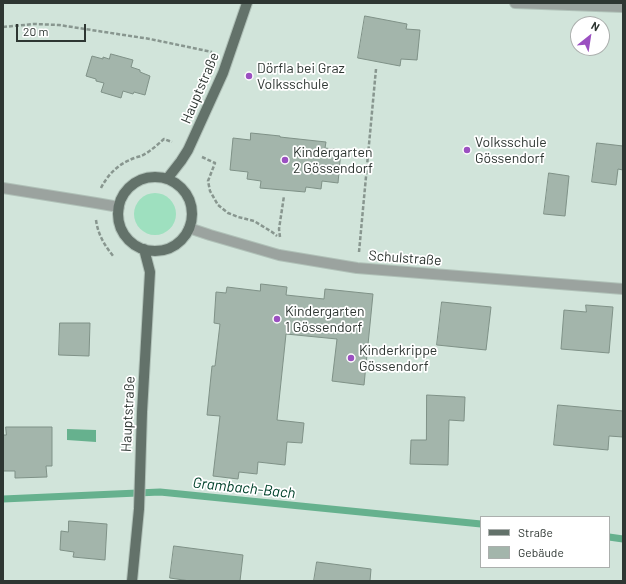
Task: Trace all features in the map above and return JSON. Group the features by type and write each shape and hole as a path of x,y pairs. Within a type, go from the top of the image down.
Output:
{"main road":[{"name":"Hauptstraße","path":"167,179 188,150 223,73 247,3"},
{"path":"153,177 167,179 177,184 183,190 190,202 192,215 189,228 182,239 174,245 161,250 144,249 129,240 121,227 118,219 122,197 127,190 140,180 153,177"},
{"name":"Hauptstraße","path":"132,581 139,510 142,412 150,272 144,249"}],"street":[{"path":"515,3 623,7"},
{"path":"3,188 96,202 119,207"},
{"name":"Schulstraße","path":"189,228 279,255 357,268 623,289"}],"path":[{"path":"3,27 34,24 59,25 150,39 229,55"},
{"path":"357,268 376,69"},
{"path":"280,238 279,229 284,196"}],"shaded area":[{"path":"155,193 170,199 176,214 170,229 155,235 140,229 134,214 140,199"},
{"path":"67,429 96,430 96,442 67,440"}],"building":[{"path":"365,16 407,24 406,29 420,30 417,60 401,59 400,66 358,58"},
{"path":"111,54 133,60 131,67 150,76 145,95 123,91 121,98 101,92 104,83 86,76 92,56 109,59"},
{"name":"Kindergarten 2 Gössendorf","path":"251,133 326,142 325,148 341,150 338,183 322,181 321,189 306,187 305,192 260,188 261,181 247,179 248,172 230,170 233,138 250,140"},
{"path":"597,143 623,146 623,170 618,169 616,185 592,182"},
{"path":"549,173 569,176 565,216 544,214"},
{"path":"261,284 287,287 286,295 324,299 325,289 373,294 364,385 332,381 337,339 286,334 277,420 304,423 302,443 287,442 285,465 258,462 257,474 239,472 238,479 213,476 220,416 207,415 212,366 215,366 220,324 214,323 216,292 226,293 227,287 260,291"},
{"path":"442,302 491,307 486,350 437,345"},
{"path":"586,305 613,307 609,353 561,349 564,310 586,312"},
{"path":"60,323 90,323 89,356 59,355"},
{"path":"427,395 465,397 464,421 449,420 448,465 410,464 411,440 426,440"},
{"path":"558,405 623,411 623,437 609,436 608,450 554,445"},
{"path":"6,427 52,427 52,466 46,466 47,477 15,478 15,471 3,471 3,435 6,435"},
{"path":"69,521 107,524 105,560 73,557 74,552 60,550 61,531 68,532"},
{"path":"174,546 243,555 240,581 190,581 170,578"},
{"path":"317,562 371,569 370,581 314,581"}],"waterway":[{"name":"Grambach-Bach","path":"3,499 160,492 480,524"},
{"name":"Grambach-Bach","path":"610,537 623,539"}],"place":[{"name":"Dörfla bei Graz Volksschule","path":"249,76"},
{"name":"Volksschule Gössendorf","path":"467,150"},
{"name":"Kindergarten 2 Gössendorf","path":"285,160"},
{"name":"Kindergarten 1 Gössendorf","path":"277,319"},
{"name":"Kinderkrippe Gössendorf","path":"351,358"}]}
